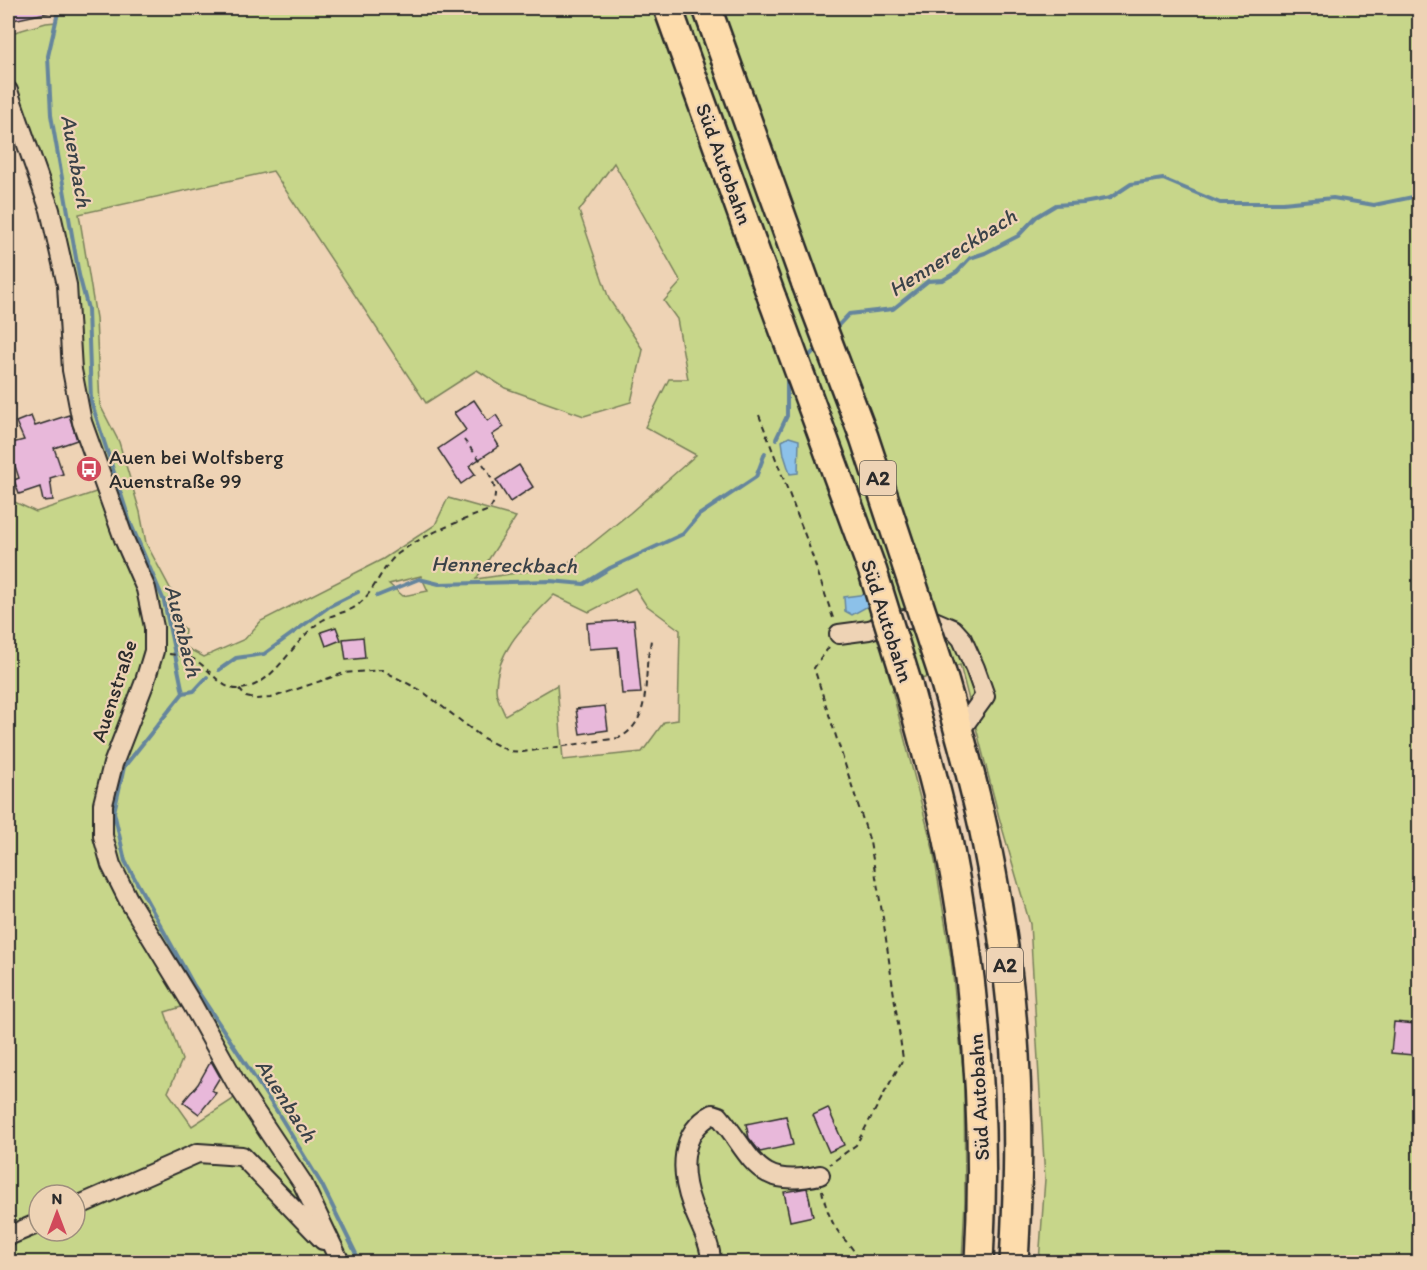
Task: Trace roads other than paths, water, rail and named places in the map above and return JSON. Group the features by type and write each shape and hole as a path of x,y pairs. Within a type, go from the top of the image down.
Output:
{"highway":[{"name":"Süd Autobahn","path":"668,8 873,573 908,685 948,838 964,927 981,1104 982,1191 979,1263"},
{"name":"Süd Autobahn","path":"707,8 806,284 868,448 942,673 983,827 999,917 1011,1007 1017,1101 1018,1196 1014,1263"}],"street":[{"name":"Auenstraße","path":"8,91 52,221 67,285 72,370 82,422 123,539 146,589 154,627 154,651 144,684 113,764 103,804 104,836 111,866 236,1083 302,1182 336,1257"},
{"path":"839,634 869,630 904,619 932,620 953,629 962,639 985,696 959,732"},
{"path":"711,1263 701,1226 692,1205 684,1161 686,1145 699,1123 713,1114 719,1116 755,1165 764,1172 777,1177 795,1179 820,1175"},
{"path":"87,1202 198,1154 242,1156 336,1257"},
{"path":"8,1236 27,1228"}],"water":[{"path":"789,437 799,440 798,473 790,474 784,455 782,441"},
{"path":"867,594 870,605 852,615 845,611 844,597"}],"waterway":[{"name":"Auenbach","path":"59,8 48,56 51,115 79,275 88,309 91,401 130,522 164,601 183,693 124,767 114,812 125,861 193,984 278,1113 322,1185 360,1262"},
{"name":"Hennereckbach","path":"834,330 849,314 893,309 928,281 943,280 957,272 970,258 1018,236 1036,217 1056,205 1110,198 1131,184 1163,179 1220,203 1283,203 1333,198 1374,205 1413,197 1420,190"},
{"name":"Hennereckbach","path":"805,360 819,346"},
{"name":"Hennereckbach","path":"776,439 787,416 787,380 790,376"},
{"name":"Hennereckbach","path":"377,596 419,579 439,584 550,581 584,584 610,568 683,534 699,515 756,477 765,453"},
{"name":"Hennereckbach","path":"219,670 236,658 264,654 330,606 358,592"},
{"name":"Hennereckbach","path":"183,693 194,691 207,677"}],"place":[{"name":"Auen bei Wolfsberg Auenstraße 99","path":"89,469"}]}
